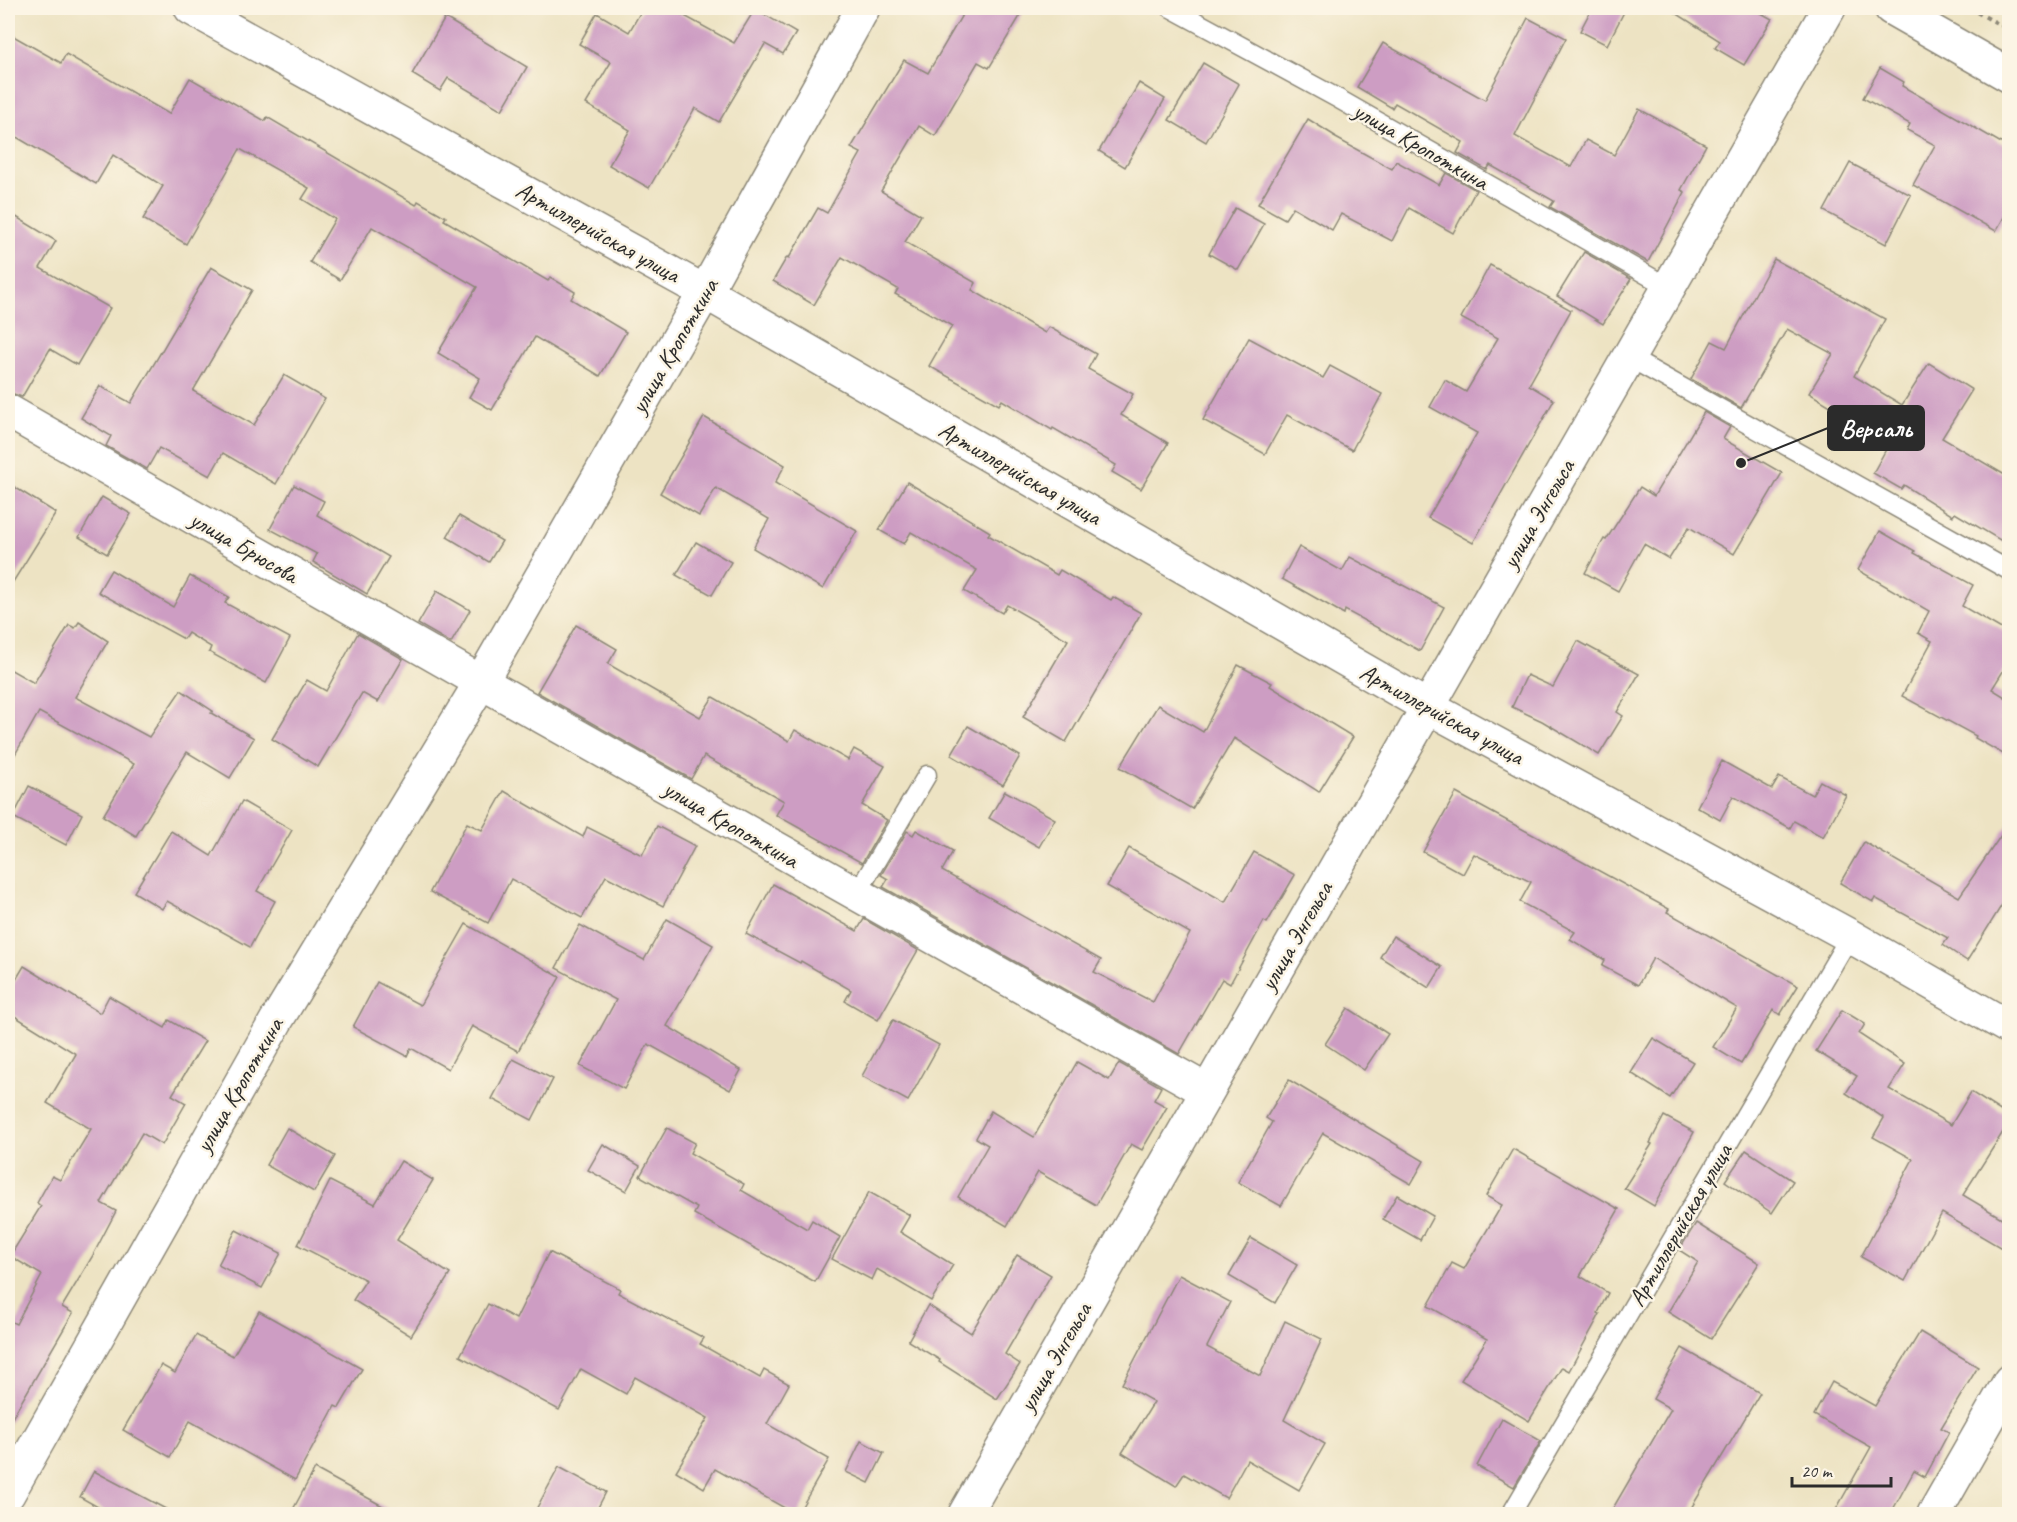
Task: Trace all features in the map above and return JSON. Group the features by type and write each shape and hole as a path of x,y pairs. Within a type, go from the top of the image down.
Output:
{"street":[{"name":"Артиллерийская улица","path":"192,8 705,292 1428,707 1850,936 2010,1028"},
{"name":"улица Кропоткина","path":"8,1494 276,1021 481,682 705,292 863,8"},
{"name":"улица Энгельса","path":"965,1515 1828,8"},
{"path":"1891,8 2010,76"},
{"name":"улица Брюсова","path":"8,411 481,682"},
{"name":"улица Кропоткина","path":"481,682 1207,1091"},
{"path":"1934,1515 2010,1381"}],"lane":[{"name":"улица Кропоткина","path":"1171,8 1347,104 1668,287"},
{"path":"1628,357 2010,571"},
{"path":"856,895 927,775"},
{"name":"Артиллерийская улица","path":"1511,1515 1850,936"}],"path":[{"path":"1969,8 2010,30"}],"building":[{"path":"643,8 670,8 734,43 755,9 796,33 783,54 765,44 719,122 695,108 649,188 609,165 630,130 586,104 611,62 579,44 597,13 629,32"},
{"path":"966,8 1025,8 989,68 978,62 935,136 919,126 881,191 921,215 905,242 976,283 972,290 1045,333 1049,327 1096,354 1088,369 1133,394 1121,415 1168,443 1141,489 1112,472 1116,465 1053,428 1052,430 1002,400 999,405 929,366 952,326 895,294 898,289 842,257 814,305 773,281 818,208 827,213 861,153 851,148 904,60 928,73"},
{"path":"1592,8 1626,8 1607,45 1580,31"},
{"path":"1668,8 1752,8 1772,19 1744,65 1715,48 1720,41"},
{"path":"445,18 527,67 502,110 448,78 440,91 412,74"},
{"path":"1528,18 1566,38 1515,136 1571,167 1586,140 1614,155 1639,109 1706,145 1681,190 1685,192 1648,262 1550,207 1554,201 1490,165 1487,170 1457,153 1463,142 1395,103 1392,108 1357,87 1383,43 1485,100"},
{"path":"8,33 61,63 66,54 169,114 190,78 265,121 267,117 416,205 418,201 446,217 444,220 548,281 550,277 575,292 571,299 626,332 600,376 535,337 492,410 469,397 480,378 438,353 477,287 372,227 340,280 310,262 335,219 302,199 309,188 240,149 186,244 143,219 163,186 113,155 96,184 8,132"},
{"path":"1203,63 1239,84 1206,142 1169,120"},
{"path":"1880,68 1904,82 1902,86 2010,148 2010,207 1996,231 1913,185 1935,145 1907,130 1910,124 1863,98"},
{"path":"1139,83 1165,99 1125,167 1099,151"},
{"path":"1308,119 1334,137 1392,169 1396,161 1439,185 1446,173 1476,190 1453,233 1409,208 1392,241 1341,214 1332,230 1293,207 1285,219 1258,204"},
{"path":"1850,163 1911,195 1886,244 1824,211"},
{"path":"1235,208 1264,224 1238,270 1209,254"},
{"path":"8,212 56,241 40,268 110,308 77,365 50,349 22,397 8,392"},
{"path":"1584,252 1631,279 1603,324 1557,296"},
{"path":"1774,259 1885,319 1854,376 1902,405 1929,363 1972,390 1942,438 2010,478 2010,546 1955,513 1953,516 1904,485 1901,489 1873,473 1890,442 1809,393 1833,354 1787,329 1741,408 1691,379 1712,341 1726,348"},
{"path":"1490,265 1571,310 1529,385 1554,400 1473,543 1428,518 1477,433 1430,407 1445,380 1466,392 1498,338 1461,318"},
{"path":"211,267 252,290 193,391 254,425 284,375 325,399 276,484 223,453 210,476 159,448 147,469 106,446 111,436 81,418 100,386 131,403"},
{"path":"1249,338 1323,378 1330,366 1382,394 1352,450 1287,415 1265,454 1203,420"},
{"path":"1704,412 1730,427 1723,439 1782,473 1734,554 1689,527 1669,559 1644,544 1618,591 1585,573 1604,539 1606,540 1640,487 1654,496"},
{"path":"704,417 785,465 775,483 857,531 823,589 753,548 769,519 716,488 699,516 660,493"},
{"path":"907,482 990,532 988,535 1057,575 1060,570 1111,600 1113,597 1141,613 1066,742 1023,717 1068,640 1007,605 1002,613 964,591 977,570 911,532 904,544 879,530"},
{"path":"8,483 56,513 8,590"},
{"path":"294,485 324,501 317,515 389,557 367,594 313,562 317,554 270,529"},
{"path":"102,497 131,514 107,554 79,537"},
{"path":"459,516 502,541 489,562 447,537"},
{"path":"1880,531 1915,551 1914,553 1973,585 1962,606 2010,634 2010,660 1992,689 2010,700 2010,758 1975,738 1976,736 1902,696 1932,641 1918,633 1929,611 1858,570"},
{"path":"696,542 731,562 712,595 676,575"},
{"path":"1299,547 1342,571 1350,557 1444,607 1420,651 1345,610 1344,614 1282,579"},
{"path":"111,570 173,607 190,576 229,597 225,603 290,638 266,683 209,652 211,647 188,633 184,639 98,592"},
{"path":"437,591 470,610 451,643 418,624"},
{"path":"79,622 108,641 75,697 149,737 181,690 213,711 211,713 254,738 230,778 187,752 136,836 103,816 134,764 39,712 8,767 8,668 34,683 69,625 75,628"},
{"path":"576,625 617,649 608,664 700,717 713,697 789,741 795,730 848,760 854,749 885,766 862,805 887,820 862,863 776,815 784,801 704,756 691,779 537,692"},
{"path":"358,633 403,659 378,702 362,693 318,767 272,739 307,680 326,691"},
{"path":"1578,641 1639,674 1617,712 1623,716 1599,755 1542,721 1512,707 1527,675 1553,687"},
{"path":"1238,665 1272,683 1270,686 1353,737 1319,792 1234,738 1192,809 1120,767 1158,705 1203,732"},
{"path":"968,726 1020,756 1003,785 951,755"},
{"path":"1722,761 1772,789 1779,777 1812,795 1820,781 1846,795 1823,837 1794,821 1790,828 1733,796 1720,820 1697,807"},
{"path":"29,786 82,814 66,845 13,817"},
{"path":"504,791 583,837 587,827 642,855 657,826 695,846 663,906 606,876 582,918 511,879 488,923 430,892 467,823 482,830"},
{"path":"1005,791 1055,819 1039,847 989,818"},
{"path":"1456,793 1669,909 1667,912 1798,986 1780,1015 1773,1010 1741,1064 1713,1047 1737,1008 1653,958 1638,985 1602,966 1605,960 1570,939 1575,932 1520,902 1531,882 1474,854 1463,874 1423,852"},
{"path":"242,801 292,830 257,891 275,901 250,947 167,901 162,909 134,892 171,831 211,856"},
{"path":"2010,822 2010,892 1967,961 1943,945 1948,938 1875,898 1873,902 1840,883 1864,842 1959,897"},
{"path":"916,830 953,851 942,871 1101,960 1094,972 1153,1002 1190,933 1107,886 1129,848 1225,902 1254,852 1295,875 1267,923 1264,921 1230,984 1222,979 1179,1054 883,887 888,879 881,875 907,831 913,835"},
{"path":"773,884 857,931 864,919 918,950 878,1020 845,1001 851,990 801,961 800,963 746,934"},
{"path":"667,919 713,945 667,1026 741,1070 730,1090 648,1044 624,1089 580,1066 616,1000 556,968 580,925 644,960"},
{"path":"466,924 560,977 518,1051 472,1026 448,1069 411,1048 407,1056 353,1027 377,982 420,1005"},
{"path":"1393,936 1442,967 1429,988 1380,957"},
{"path":"24,966 100,1013 109,996 165,1028 169,1020 205,1041 172,1095 186,1103 162,1145 142,1133 101,1203 116,1211 62,1307 73,1313 8,1425 8,1320 16,1324 42,1275 10,1256 41,1206 37,1203 52,1176 60,1180 91,1129 47,1103 76,1054 8,1012 8,993"},
{"path":"1348,1008 1388,1034 1364,1070 1325,1044"},
{"path":"1842,1010 1865,1024 1859,1034 1905,1064 1889,1089 1951,1125 1971,1092 2010,1117 2010,1121 1963,1195 2010,1223 2010,1253 1942,1213 1905,1281 1861,1257 1913,1159 1873,1137 1884,1118 1846,1093 1857,1076 1816,1051"},
{"path":"893,1020 939,1045 908,1101 862,1076"},
{"path":"1653,1038 1693,1062 1670,1098 1631,1073"},
{"path":"513,1059 553,1079 532,1120 492,1099"},
{"path":"1077,1062 1109,1080 1119,1063 1161,1087 1154,1100 1167,1107 1142,1150 1131,1144 1096,1205 1038,1172 1007,1226 958,1197 988,1145 976,1138 991,1111 1034,1137"},
{"path":"1289,1080 1424,1161 1411,1184 1323,1133 1281,1206 1238,1182 1272,1122 1266,1118"},
{"path":"1664,1116 1694,1132 1654,1206 1624,1188 1652,1144 1650,1143"},
{"path":"287,1128 335,1156 314,1192 266,1165"},
{"path":"667,1128 695,1143 690,1153 744,1184 741,1190 807,1229 812,1220 840,1237 815,1282 694,1214 697,1208 640,1176"},
{"path":"603,1144 640,1166 626,1191 588,1170"},
{"path":"1513,1149 1619,1209 1580,1276 1608,1293 1598,1313 1600,1314 1569,1371 1562,1367 1529,1421 1461,1380 1487,1339 1428,1306 1452,1263 1464,1269 1502,1205 1486,1196"},
{"path":"1746,1150 1793,1181 1772,1213 1725,1181"},
{"path":"401,1161 433,1180 397,1240 450,1274 411,1336 353,1300 366,1280 298,1245 330,1181 375,1204"},
{"path":"869,1192 910,1215 900,1232 953,1265 931,1301 877,1269 872,1280 832,1259"},
{"path":"1397,1195 1433,1216 1420,1240 1383,1219"},
{"path":"1696,1223 1759,1263 1711,1339 1668,1312 1698,1262 1679,1250"},
{"path":"236,1230 281,1253 262,1288 218,1265"},
{"path":"1251,1238 1297,1265 1275,1303 1229,1276"},
{"path":"549,1252 620,1289 618,1293 704,1338 700,1344 760,1378 764,1370 789,1384 767,1424 829,1459 797,1515 715,1469 704,1488 676,1471 708,1418 635,1377 626,1394 581,1369 559,1410 460,1356 488,1304 516,1319"},
{"path":"1017,1255 1051,1275 1005,1354 1020,1364 997,1399 908,1341 928,1305 971,1333"},
{"path":"1179,1275 1230,1302 1207,1347 1260,1376 1285,1321 1322,1339 1284,1420 1325,1444 1299,1490 1247,1460 1226,1498 1184,1474 1176,1486 1122,1453 1154,1402 1122,1384"},
{"path":"259,1311 362,1369 339,1408 335,1406 295,1480 190,1421 170,1457 123,1430 161,1365 175,1373 196,1335 233,1356"},
{"path":"1920,1332 1978,1367 1941,1428 1949,1432 1925,1477 1914,1471 1890,1515 1833,1515 1871,1447 1814,1415 1832,1382 1875,1406"},
{"path":"1682,1348 1760,1393 1687,1515 1609,1515 1671,1409 1653,1399"},
{"path":"1502,1419 1541,1441 1514,1487 1477,1466"},
{"path":"861,1441 884,1453 869,1483 846,1472"},
{"path":"559,1467 606,1492 594,1515 533,1515"},
{"path":"315,1469 399,1515 290,1515"},
{"path":"94,1471 177,1515 112,1515 80,1497"}],"place":[{"name":"Версаль","path":"1741,463"}]}
